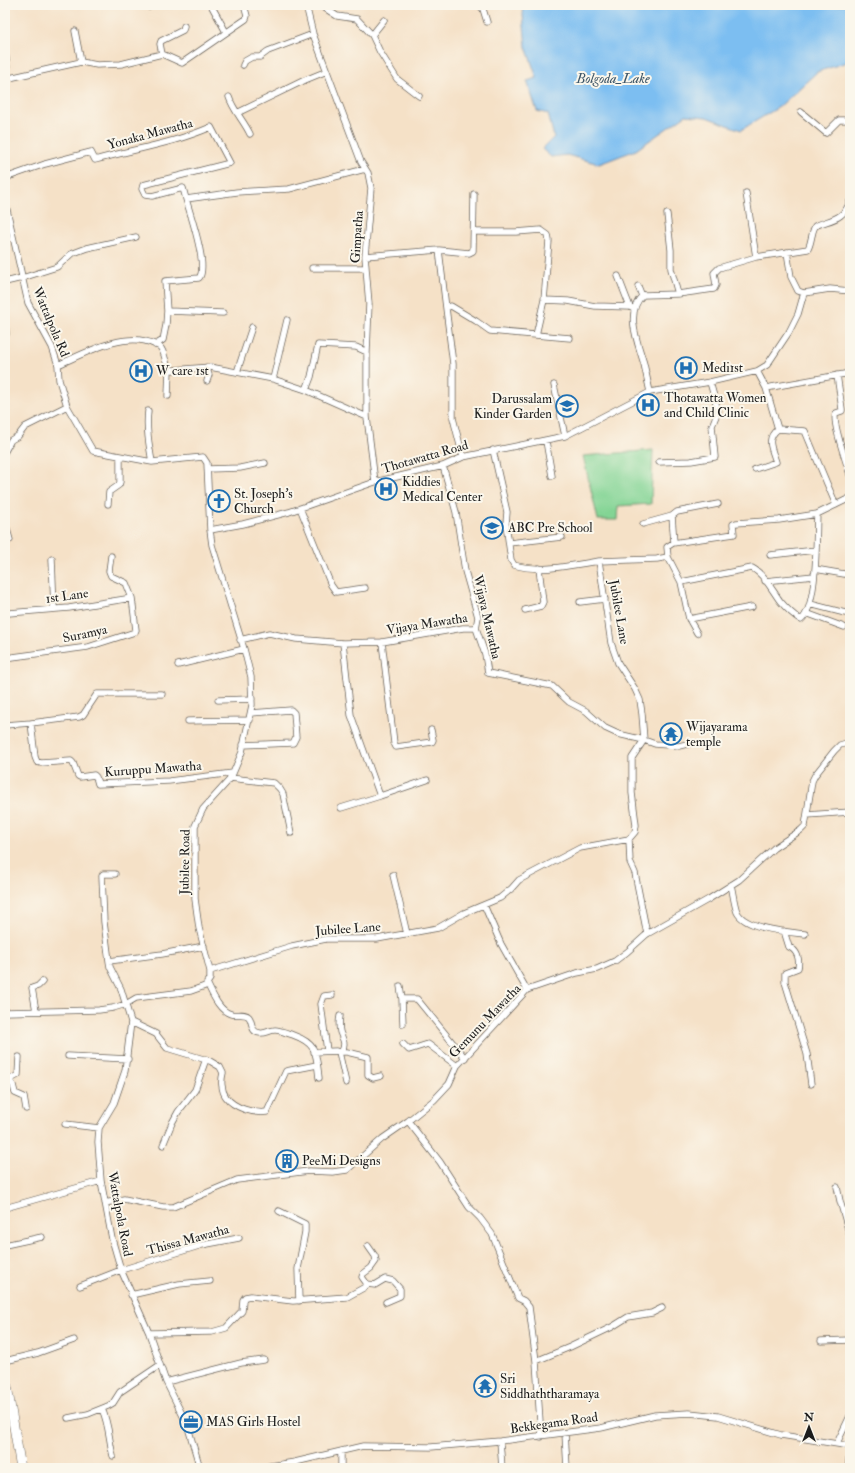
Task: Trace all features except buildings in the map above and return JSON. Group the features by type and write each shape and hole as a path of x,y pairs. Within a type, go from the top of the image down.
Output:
{"highway":[{"path":"5,1374 21,1468"}],"street":[{"path":"147,5 149,7 154,5"},
{"path":"211,5 226,32"},
{"path":"5,50 6,78 81,62 97,65 121,64 162,54 182,63 246,19 247,16 244,5"},
{"name":"Gimpatha","path":"306,5 313,34 371,188 365,256 369,304 367,417 375,482"},
{"path":"320,5 337,16 357,19 372,35 380,52 397,79 419,96"},
{"path":"479,5 483,9 487,22"},
{"path":"372,35 384,20"},
{"path":"162,54 160,44 161,41 183,30 184,26"},
{"path":"75,31 81,62"},
{"path":"243,65 245,61 260,57 268,51 313,34"},
{"path":"237,113 327,71"},
{"path":"229,97 233,107 245,123 250,134"},
{"path":"801,112 826,133 839,120 850,120"},
{"name":"Yonaka Mawatha","path":"5,178 44,164 91,152 95,160 194,135 212,128 230,162 142,185 145,195 152,196 183,188 186,199"},
{"path":"156,345 163,340 164,337 167,311 165,281 199,278 202,275 200,250 186,199 237,192 288,189 365,169"},
{"path":"365,256 439,250 469,253 473,251 474,194"},
{"path":"746,194 756,257"},
{"path":"632,308 643,295 678,294 714,289 716,285 714,273 719,268 756,257 808,249 815,226 840,216 847,210 850,201"},
{"name":"Wattalpola Rd","path":"6,205 28,303 52,347 58,365 59,380 67,406"},
{"path":"667,214 671,250 671,269 678,294"},
{"path":"474,232 516,232 540,230 548,235 549,241 544,300 536,335"},
{"path":"5,282 57,267 71,254 88,248 136,237"},
{"path":"439,250 453,364 453,418 462,457"},
{"path":"787,252 791,277 798,291 804,293 830,289 850,290"},
{"path":"312,268 365,268"},
{"path":"618,276 632,308 634,326 650,392"},
{"path":"638,286 642,296"},
{"path":"778,429 766,388 757,371 767,365 789,332 798,314 804,293"},
{"path":"544,300 568,301 595,306 632,308"},
{"path":"446,308 451,306 490,331 570,338"},
{"path":"167,311 223,313"},
{"path":"5,320 6,334"},
{"path":"273,379 287,320"},
{"path":"237,372 252,327"},
{"path":"58,365 100,347 125,340 148,341 160,346 163,352 166,365 169,369 168,396"},
{"path":"306,390 318,345 356,347 367,352"},
{"path":"169,369 206,367 273,379 306,390 367,417"},
{"path":"206,367 209,375 207,381"},
{"name":"Thotawatta Road","path":"210,530 267,519 375,482 443,466 462,457 566,436 650,392 710,382 757,371"},
{"path":"766,388 850,373"},
{"path":"837,375 842,411 836,413 834,418 841,448 850,475"},
{"path":"659,462 691,461 715,457 712,426 718,411 710,382"},
{"path":"554,386 566,436"},
{"path":"5,451 11,440 18,436 25,427 67,406 93,451 152,462 203,457 207,463 208,469 210,530"},
{"path":"148,411 147,427 152,462"},
{"path":"754,469 776,462 770,442 772,433 778,429 805,431 836,505"},
{"path":"546,441 552,476"},
{"path":"493,450 507,512 506,524 511,560 514,565 539,568 600,561 657,559 668,557"},
{"path":"108,504 110,492 119,485 120,482 120,456"},
{"path":"208,469 240,468 265,463"},
{"name":"Wijaya Mawatha","path":"443,466 456,512 465,571 478,617 476,628 485,654 488,673 552,686 570,702 586,711 605,728 618,734 644,740"},
{"path":"697,633 689,619 681,582 668,557 667,547 674,543 734,534 734,524 736,523 779,520 817,514 850,498"},
{"path":"643,524 672,516 677,512 718,504"},
{"path":"300,508 331,585 336,592 365,588"},
{"path":"681,582 749,568 756,570 781,602 801,620 810,604 815,569 817,514"},
{"path":"672,516 674,543"},
{"path":"5,522 10,540"},
{"name":"Jubilee Road","path":"207,983 210,979 210,971 199,928 195,899 195,826 203,809 232,775 250,720 252,699 251,677 212,544 210,530"},
{"path":"509,543 562,537"},
{"path":"770,555 816,550"},
{"path":"111,556 109,570 111,576 126,582 132,598"},
{"path":"52,559 54,609"},
{"name":"Jubilee Lane","path":"600,561 611,643 618,663 635,689 640,700 644,740"},
{"path":"525,610 541,606 543,602 539,568"},
{"path":"815,569 850,575"},
{"path":"765,581 814,576"},
{"name":"1st Lane","path":"5,612 10,613 54,609 132,598"},
{"name":"Suramya","path":"5,658 88,647 132,634 136,630 132,598"},
{"path":"580,602 605,599"},
{"path":"810,604 845,613"},
{"path":"689,619 752,607"},
{"path":"806,613 844,628"},
{"name":"Vijaya Mawatha","path":"240,640 269,633 296,639 343,643 382,642 463,628 476,628"},
{"path":"382,642 394,743 396,747 432,742 431,730"},
{"path":"343,643 351,715 380,796"},
{"path":"178,665 244,649"},
{"path":"5,725 79,717 83,715 97,694 162,694"},
{"path":"218,700 252,699"},
{"path":"243,745 293,743 296,737 294,713 291,710 251,713"},
{"path":"188,721 250,720"},
{"name":"Kuruppu Mawatha","path":"31,723 35,757 37,762 73,763 78,776 80,777 94,774 98,784 169,781 232,775"},
{"path":"647,934 636,873 630,862 629,839 635,832 636,825 632,792 632,758 644,740 655,744 679,746 691,743"},
{"name":"Gemunu Mawatha","path":"105,1203 124,1199 163,1207 173,1207 238,1180 309,1170 333,1172 347,1170 382,1139 408,1121 434,1100 449,1084 457,1066 527,990 597,969 615,961 647,934 739,880 774,848 801,830 805,826 812,781 815,775 840,745 850,742"},
{"path":"232,775 274,784 280,788 283,794 291,833"},
{"path":"341,808 427,780"},
{"path":"807,815 850,812"},
{"name":"Jubilee Lane","path":"210,971 292,946 326,939 377,939 438,928 464,913 500,898 519,880 580,848 629,839"},
{"name":"Wattalpola Road","path":"115,874 103,874 102,876 104,922 110,967 122,989 131,1022 128,1059 125,1071 114,1103 99,1128 98,1142 101,1181 112,1239 121,1270 149,1333 166,1382 187,1424 200,1468"},
{"path":"393,875 407,934"},
{"path":"731,885 737,912 744,921 755,925 805,934"},
{"path":"484,905 501,944 527,990"},
{"path":"784,931 789,947 797,952 799,963 798,968 785,973 785,982 807,1054 811,1084"},
{"path":"109,961 162,954 204,946"},
{"path":"36,1011 32,988 38,986 42,982"},
{"path":"5,1012 99,1010 114,1008 126,1004 136,998 192,991 205,986 207,983 222,1008 230,1014 247,1015 250,1017 252,1028 256,1031 260,1033 276,1030 306,1041 312,1046 319,1078"},
{"path":"400,986 403,1024"},
{"path":"328,1051 321,1004 324,996 332,996"},
{"path":"402,999 417,999 465,1058"},
{"path":"339,1052 342,1051 345,1045 340,1031 340,1016"},
{"path":"131,1022 156,1034 167,1048 206,1059 220,1067 223,1073 221,1081 226,1096 232,1103 245,1109 263,1113 267,1112 286,1071 317,1065"},
{"path":"403,1044 409,1050 428,1044 457,1066"},
{"path":"314,1052 347,1052 368,1057 368,1075 373,1078 381,1076"},
{"path":"339,1052 346,1083"},
{"path":"68,1056 128,1059"},
{"path":"19,1057 19,1073 7,1081 13,1085 15,1093 24,1097 26,1109"},
{"path":"163,1145 178,1112 194,1090 206,1059"},
{"path":"408,1121 440,1162 469,1207 480,1218 492,1234 518,1298 524,1301 529,1307 536,1361 541,1437"},
{"path":"65,1124 99,1128"},
{"path":"5,1208 101,1181"},
{"path":"837,1187 850,1236"},
{"path":"279,1211 305,1224 305,1232 298,1269 299,1301"},
{"path":"5,1245 42,1237"},
{"name":"Thissa Mawatha","path":"80,1286 121,1270 202,1245 239,1238"},
{"path":"366,1284 362,1277 363,1274 376,1261 375,1256 368,1246"},
{"path":"366,1284 375,1285 385,1279 392,1281 400,1289 400,1296 386,1302"},
{"path":"131,1295 179,1284 210,1281"},
{"path":"149,1333 212,1332 226,1328 242,1311 243,1300 245,1297 251,1296 299,1301 347,1297 365,1287 366,1284"},
{"path":"536,1361 563,1351 612,1327 628,1317 654,1312 662,1308"},
{"path":"5,1361 38,1353 74,1340"},
{"path":"821,1341 850,1340"},
{"path":"166,1382 241,1363 264,1360"},
{"path":"68,1418 88,1414 113,1403 120,1392 160,1366"},
{"path":"102,1409 108,1428 113,1456"},
{"name":"Bekkegama Road","path":"258,1468 296,1465 363,1446 431,1447 541,1437 601,1428 655,1416 689,1413 718,1416 781,1436 850,1446"},
{"path":"837,1443 850,1416"},
{"path":"565,1433 567,1468"},
{"path":"500,1441 502,1468"},
{"path":"341,1468 342,1451"},
{"path":"848,1468 850,1452"}],"green space":[{"path":"653,450 651,504 618,506 617,520 598,520 583,456"}],"water":[{"name":"Bolgoda_Lake","path":"522,5 850,5 850,61 817,72 779,107 741,130 706,117 686,115 636,150 599,164 567,155 551,157 542,149 554,137 548,114 537,111 527,81 537,78 526,47"}],"place":[{"name":"Medi1st","path":"686,368"},
{"name":"W care 1st","path":"141,371"},
{"name":"Thotawatta Women and Child Clinic","path":"648,405"},
{"name":"Darussalam Kinder Garden","path":"567,406"},
{"name":"Kiddies Medical Center","path":"386,489"},
{"name":"St. Joseph's Church","path":"219,501"},
{"name":"ABC Pre School","path":"492,528"},
{"name":"Wijayarama temple","path":"671,734"},
{"name":"PeeMi Designs","path":"287,1161"},
{"name":"Sri Siddhaththaramaya","path":"485,1386"},
{"name":"MAS Girls Hostel","path":"191,1422"}]}
